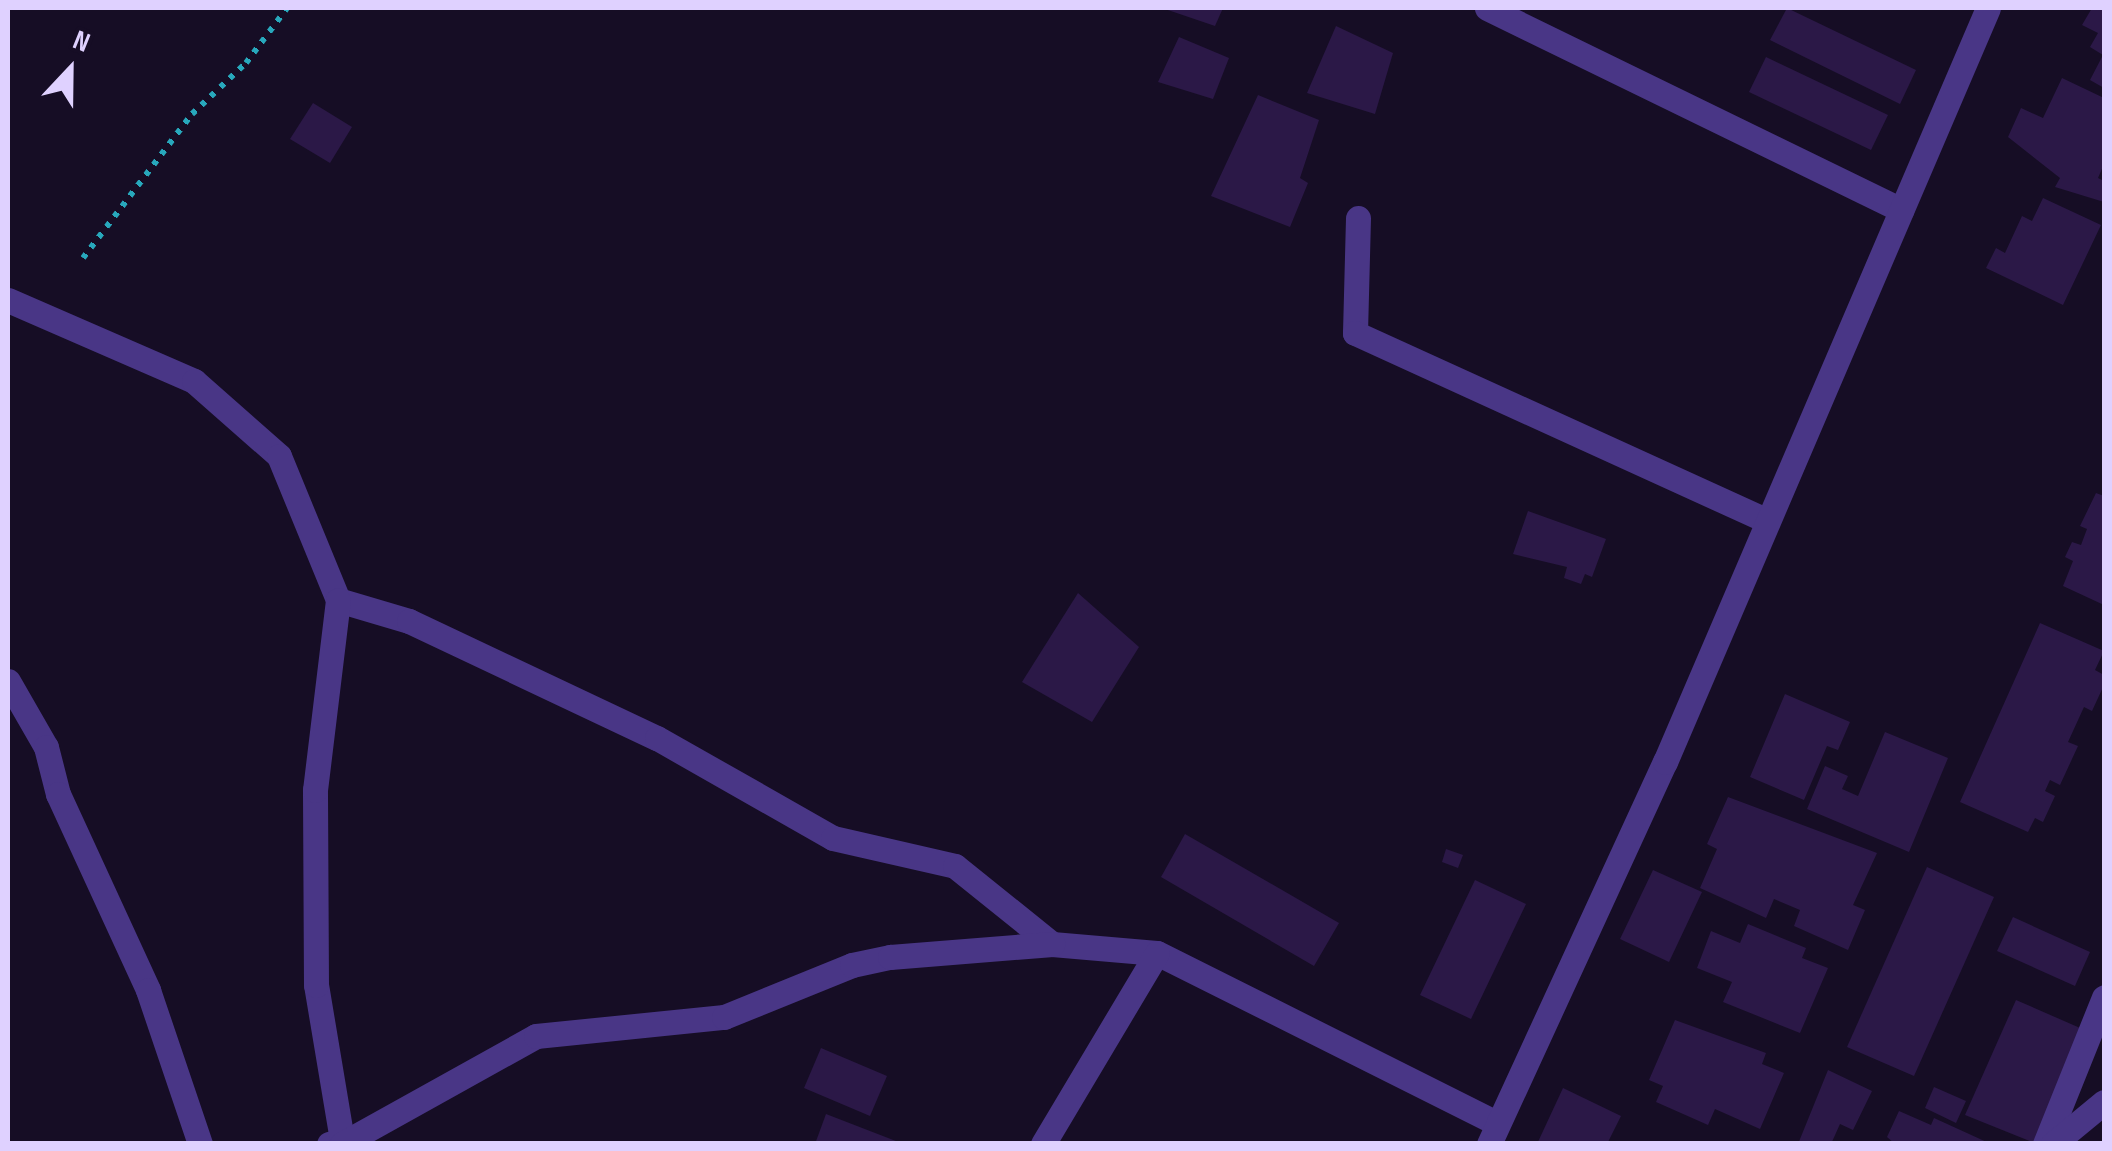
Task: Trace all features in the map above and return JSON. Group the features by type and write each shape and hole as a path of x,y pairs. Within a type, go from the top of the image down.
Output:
{"street":[{"path":"1486,8 1901,210"},
{"path":"8,300 194,381 279,456 338,600 315,790 316,985 338,1142 431,1098 536,1036 724,1018 852,965 890,957 1052,944 1157,953 1493,1134 1665,762 1988,8"},
{"path":"1358,218 1355,333 1766,520"},
{"path":"338,600 409,621 657,738 833,838 956,866 1052,944"},
{"path":"8,681 46,747 58,794 148,990 200,1144"},
{"path":"1043,1144 1157,953"},
{"path":"2045,1144 2104,997"},
{"path":"2053,1144 2104,1102"}],"path":[{"path":"83,258 192,114 246,62 287,8"}],"building":[{"path":"1162,8 1223,8 1215,26"},
{"path":"1787,8 1916,70 1900,104 1770,40"},
{"path":"2092,8 2104,8 2104,88 2090,80 2103,55 2090,47 2098,33 2082,25"},
{"path":"1336,26 1393,53 1375,114 1307,93"},
{"path":"1179,37 1229,58 1213,99 1158,82"},
{"path":"1766,57 1888,115 1871,150 1749,92"},
{"path":"2062,78 2104,98 2104,164 2098,178 2104,181 2104,202 2055,187 2060,178 2008,137 2021,108 2043,118"},
{"path":"1258,95 1319,120 1300,178 1308,183 1290,227 1211,196"},
{"path":"313,103 352,127 330,163 290,139"},
{"path":"2043,198 2101,225 2063,305 1986,268 1996,248 2005,253 2022,216 2032,221"},
{"path":"2096,493 2104,496 2104,605 2063,586 2073,561 2065,557 2072,542 2081,545 2087,529 2080,526"},
{"path":"1528,511 1606,539 1592,577 1585,574 1581,584 1564,578 1567,567 1513,554"},
{"path":"1078,593 1139,647 1092,722 1022,682"},
{"path":"2040,623 2104,651 2095,670 2104,675 2104,685 2092,711 2084,707 2068,742 2078,746 2060,785 2050,780 2045,791 2055,796 2043,822 2035,818 2028,832 1960,802"},
{"path":"1785,694 1850,722 1838,750 1827,746 1804,800 1750,777"},
{"path":"1885,732 1948,758 1909,852 1807,809 1825,766 1848,776 1842,789 1858,796"},
{"path":"1728,797 1877,853 1853,905 1865,910 1848,950 1794,926 1800,910 1774,899 1766,918 1700,888 1717,849 1707,844"},
{"path":"1185,834 1339,923 1314,966 1161,877"},
{"path":"1446,849 1463,855 1458,868 1442,862"},
{"path":"1927,867 1994,897 1914,1076 1847,1047"},
{"path":"1653,870 1702,892 1669,962 1620,939"},
{"path":"1475,880 1526,904 1471,1019 1420,995"},
{"path":"2013,917 2090,952 2075,986 1997,951"},
{"path":"1748,924 1806,948 1802,958 1828,968 1800,1033 1723,1002 1732,982 1697,968 1711,931 1740,943"},
{"path":"2016,1000 2087,1031 2037,1144 1965,1115"},
{"path":"1675,1020 1766,1053 1762,1064 1784,1073 1760,1129 1715,1109 1708,1125 1656,1102 1663,1086 1649,1080"},
{"path":"821,1048 887,1076 870,1116 804,1088"},
{"path":"1828,1070 1872,1091 1853,1130 1840,1124 1831,1144 1798,1144"},
{"path":"1934,1087 1966,1101 1956,1123 1925,1108"},
{"path":"1563,1088 1621,1116 1607,1144 1537,1144"},
{"path":"1899,1111 1931,1125 1934,1118 1991,1144 1895,1144 1887,1137"},
{"path":"826,1114 901,1143 901,1144 815,1144"}]}
